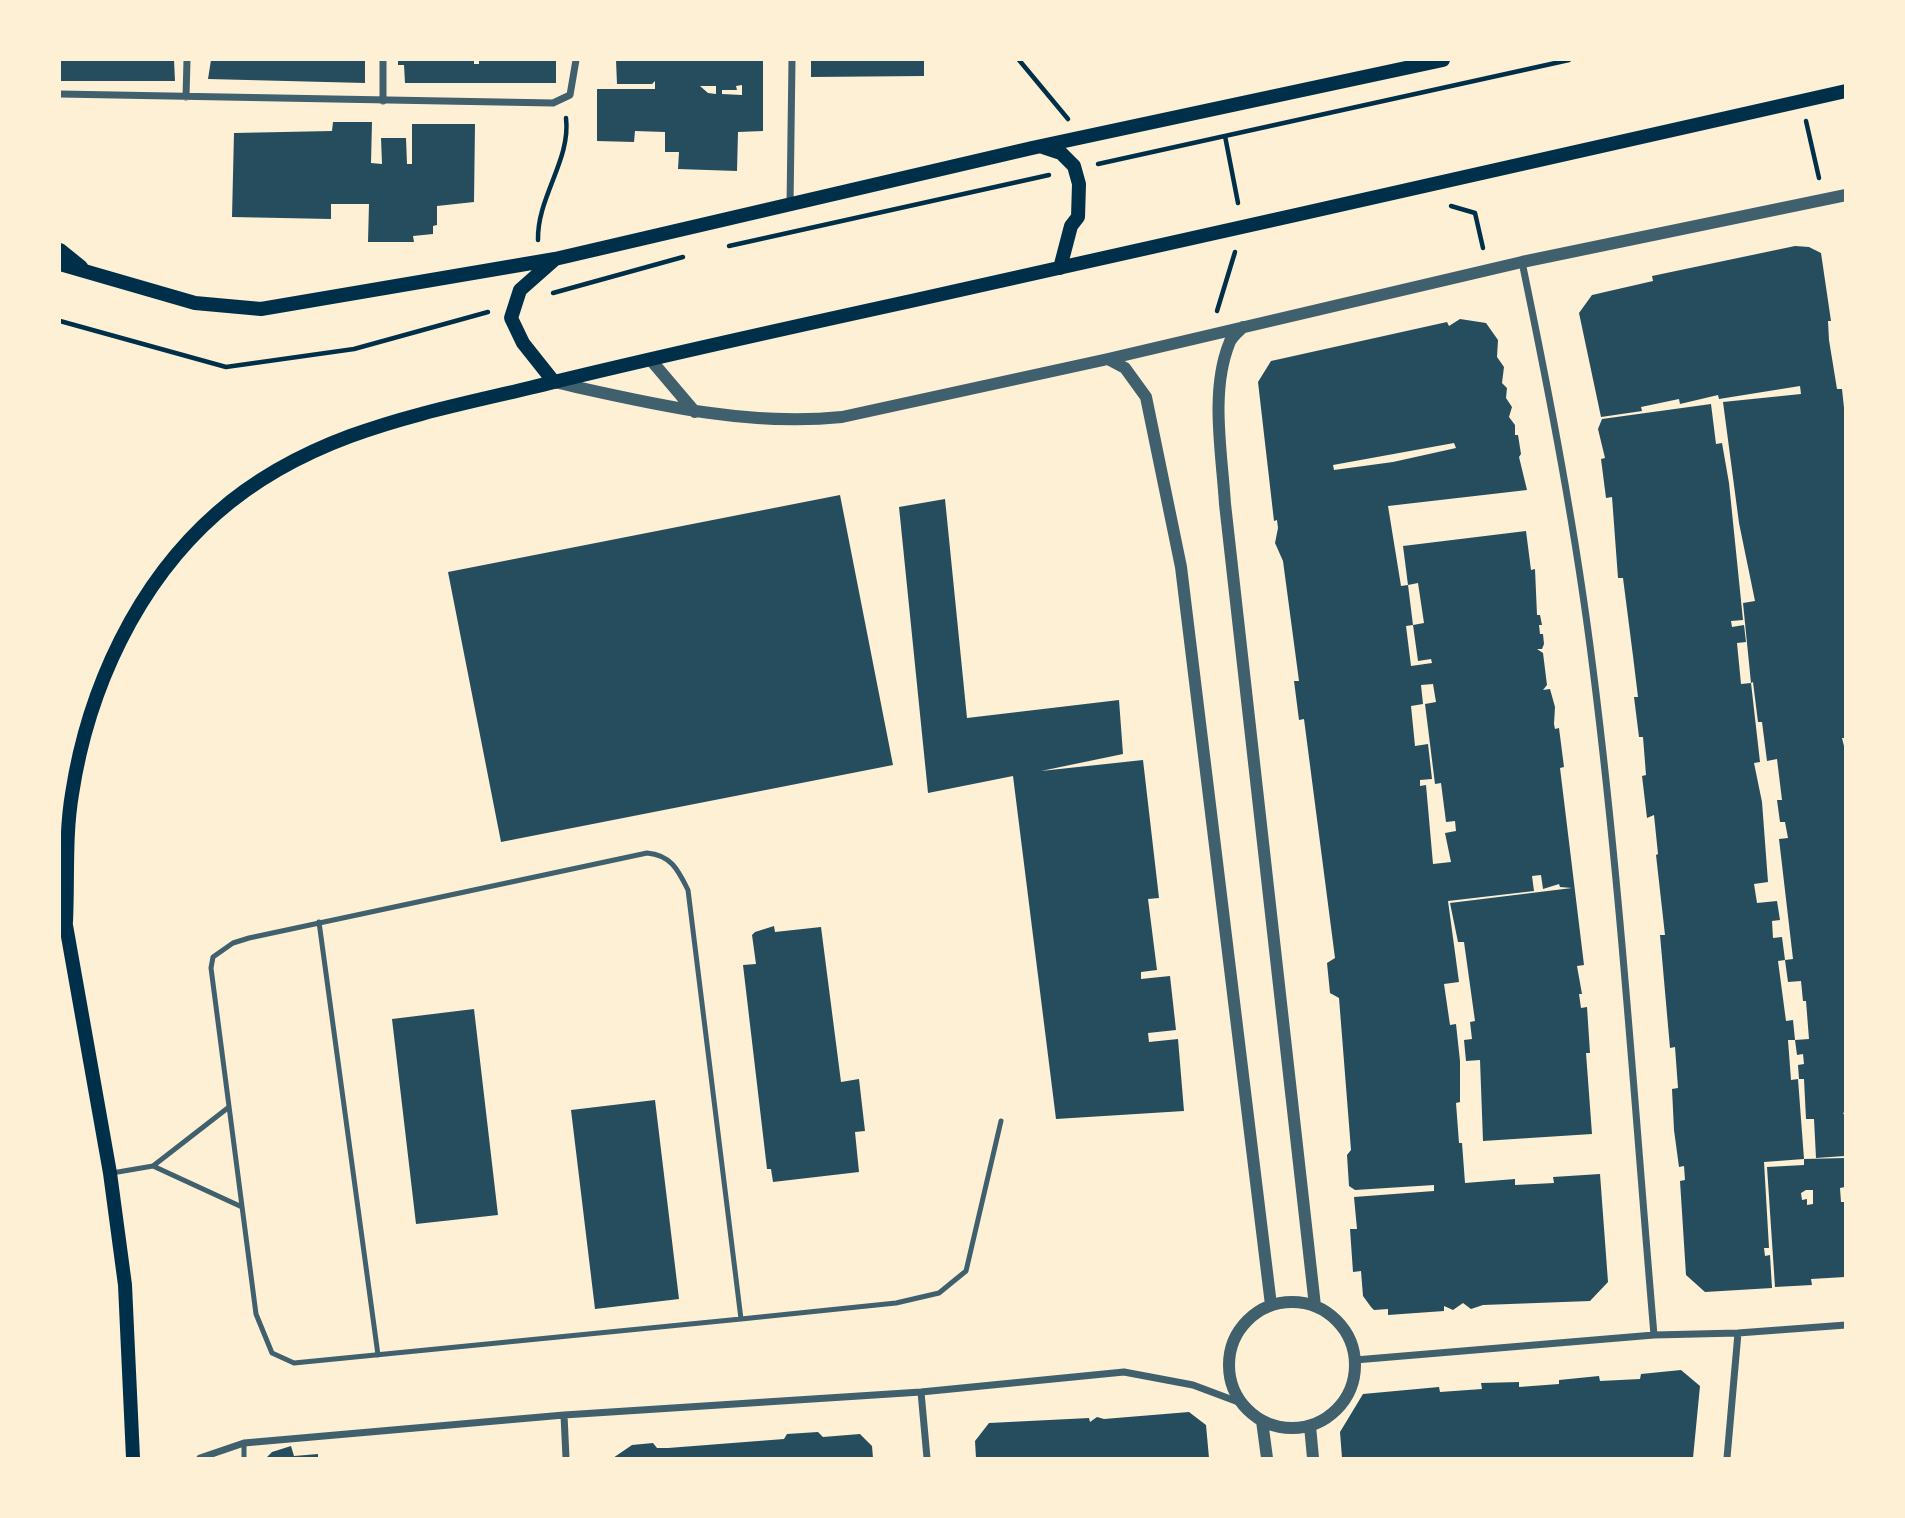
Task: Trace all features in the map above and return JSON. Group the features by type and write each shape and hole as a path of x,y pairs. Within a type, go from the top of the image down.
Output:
{"main road":[{"path":"60,264 195,303 247,310 555,259 1032,148 1443,60"},
{"path":"66,922 71,796 88,722 135,609 186,543 218,512 267,475 313,450 372,425 650,359 1846,92"},
{"path":"1032,148 1049,147 1061,153 1075,169 1081,202 1060,268"},
{"path":"60,250 91,274"},
{"path":"554,382 523,343 511,318 520,290 555,259"},
{"path":"60,896 110,1173 125,1285 133,1458"}],"street":[{"path":"186,97 187,60"},
{"path":"383,60 383,101"},
{"path":"60,93 553,103 570,95 576,60"},
{"path":"790,206 792,60"},
{"path":"554,382 696,413 810,420 842,416 1108,359 1522,262 1846,194"},
{"path":"1522,262 1559,440 1595,680 1608,790 1654,1335"},
{"path":"1243,327 1230,341 1224,366 1220,408 1225,504 1315,1306"},
{"path":"650,359 696,413"},
{"path":"1108,359 1125,368 1146,397 1181,567 1271,1305"},
{"path":"200,1458 244,1443 564,1415 921,1392 1124,1372 1193,1385 1241,1403 1262,1421 1286,1428 1310,1426 1334,1412 1351,1389 1355,1360 1349,1338 1335,1319 1315,1306 1293,1301 1271,1305 1251,1316 1236,1335 1229,1358 1231,1382 1241,1403"},
{"path":"1355,1360 1654,1335 1738,1333 1846,1325"},
{"path":"1727,1458 1738,1333"},
{"path":"921,1392 928,1458"},
{"path":"564,1415 566,1458"},
{"path":"1262,1421 1267,1458"},
{"path":"1310,1426 1313,1458"}],"lane":[{"path":"741,1319 688,891 671,861 662,855 647,853 621,856 233,943 213,957 211,968 256,1314 272,1353 294,1363 741,1319 896,1303 939,1293 966,1271 1001,1121"},
{"path":"319,922 379,1355"},
{"path":"110,1173 153,1166 229,1107"},
{"path":"153,1166 242,1207"},
{"path":"244,1443 244,1458"}],"path":[{"path":"1018,60 1065,111 1077,139"},
{"path":"716,249 1569,60"},
{"path":"539,262 538,220 568,135 564,100"},
{"path":"1801,101 1824,199"},
{"path":"1402,191 1475,214 1487,270"},
{"path":"60,321 226,367 354,349 689,255"}],"building":[{"path":"61,60 174,60 175,81 61,81"},
{"path":"211,60 365,60 365,83 208,79"},
{"path":"398,60 474,60 474,64 479,64 479,60 556,60 556,83 405,83 404,65 398,65"},
{"path":"616,60 763,60 763,131 738,132 737,171 678,169 679,152 665,152 665,132 635,131 634,142 597,141 597,89 655,89 655,81 652,84 617,84","holes":["742,85 742,95 722,94 722,90 737,90 736,86","700,86 716,86 716,94 708,93"]},
{"path":"811,60 924,60 924,76 811,77"},
{"path":"333,122 372,122 371,163 382,164 381,138 406,138 407,164 412,164 412,124 475,124 474,202 437,206 437,225 433,226 433,234 413,236 414,242 368,242 369,204 331,204 331,219 232,217 234,133 332,131"},
{"path":"1795,246 1809,247 1821,253 1831,321 1828,321 1829,340 1837,389 1842,389 1845,417 1845,738 1842,738 1845,750 1845,1156 1816,1158 1814,1119 1806,1119 1804,1079 1799,1079 1798,1065 1804,1064 1803,1054 1797,1055 1795,1040 1809,1039 1806,1001 1803,1001 1801,981 1788,982 1785,960 1793,959 1779,839 1788,838 1785,822 1780,822 1777,800 1782,800 1777,759 1767,761 1762,722 1758,722 1753,682 1751,683 1743,603 1755,601 1739,523 1723,402 1801,394 1800,386 1719,399 1718,395 1680,404 1679,399 1641,407 1642,411 1601,417 1579,313 1592,295 1653,281 1652,276"},
{"path":"1460,319 1486,323 1498,340 1497,357 1504,367 1502,383 1507,388 1506,398 1512,407 1509,417 1515,425 1515,435 1518,435 1521,454 1519,457 1527,490 1388,506 1401,586 1408,585 1403,546 1526,531 1531,570 1535,569 1537,615 1540,615 1542,625 1539,625 1540,634 1543,634 1542,649 1537,649 1543,653 1547,685 1543,690 1550,689 1555,707 1554,724 1555,729 1559,728 1564,767 1560,768 1584,965 1577,966 1582,994 1579,994 1581,1008 1587,1007 1590,1053 1586,1053 1592,1134 1483,1141 1480,1060 1466,1061 1464,1040 1472,1039 1470,1022 1475,1021 1464,942 1458,942 1450,903 1572,888 1560,887 1559,884 1543,889 1541,875 1532,876 1534,891 1448,901 1459,982 1444,984 1450,1025 1456,1024 1460,1061 1460,1102 1456,1103 1465,1183 1515,1179 1515,1185 1554,1183 1553,1177 1600,1174 1608,1282 1590,1301 1483,1305 1471,1309 1463,1303 1453,1310 1444,1306 1444,1311 1388,1315 1388,1309 1374,1310 1371,1307 1363,1296 1361,1271 1353,1272 1350,1229 1357,1229 1354,1197 1434,1191 1434,1185 1355,1190 1349,1186 1347,1155 1351,1150 1339,998 1330,993 1327,963 1335,958 1304,719 1299,720 1294,681 1299,681 1283,561 1275,543 1278,528 1277,520 1274,521 1258,382 1271,361 1447,322 1449,326","holes":["1454,443 1456,448 1393,462 1334,470 1333,465","1418,583 1424,623 1413,625 1408,585","1413,625 1418,661 1431,659 1432,663 1411,666 1406,626","1433,684 1436,702 1425,704 1435,784 1441,783 1446,822 1455,821 1456,831 1445,833 1451,862 1433,864 1426,785 1420,786 1420,780 1432,779 1428,744 1415,746 1411,706 1423,704 1421,685"]},
{"path":"1711,404 1716,444 1722,443 1729,483 1743,620 1731,621 1732,627 1744,625 1746,642 1737,643 1741,684 1751,683 1760,762 1754,763 1762,802 1768,882 1754,884 1757,903 1777,901 1780,920 1772,921 1773,938 1782,937 1785,960 1778,961 1786,1021 1793,1020 1795,1040 1788,1040 1791,1080 1798,1079 1804,1159 1764,1162 1769,1248 1764,1248 1765,1256 1770,1255 1772,1288 1705,1292 1686,1275 1680,1181 1685,1180 1684,1166 1679,1167 1674,1130 1672,1089 1678,1088 1675,1047 1670,1048 1660,935 1665,935 1658,854 1654,815 1647,818 1642,776 1646,775 1643,737 1639,737 1634,697 1638,697 1633,656 1623,578 1618,578 1612,497 1606,498 1601,459 1605,458 1598,429 1602,419"},
{"path":"840,495 893,765 501,842 448,572"},
{"path":"945,499 967,718 1119,700 1123,754 1041,771 1143,760 1159,898 1148,899 1157,970 1141,972 1141,979 1170,976 1176,1030 1148,1033 1149,1042 1178,1039 1184,1111 1056,1119 1013,776 928,793 899,507"},
{"path":"774,926 775,932 821,927 841,1082 859,1079 865,1131 855,1132 859,1172 773,1182 771,1169 767,1169 743,965 756,964 752,935"},
{"path":"474,1009 498,1215 416,1224 392,1019"},
{"path":"655,1100 679,1299 595,1309 571,1110"},
{"path":"1845,1158 1845,1187 1840,1188 1841,1202 1845,1202 1845,1277 1811,1279 1812,1285 1775,1287 1767,1167 1804,1165 1804,1159","holes":["1813,1190 1813,1204 1807,1205 1807,1199 1802,1200 1801,1193"]},
{"path":"1681,1370 1700,1386 1693,1458 1342,1458 1340,1432 1363,1394 1439,1387 1440,1392 1482,1389 1481,1383 1519,1382 1519,1387 1559,1384 1559,1380 1599,1376 1600,1381 1640,1379 1641,1374"},
{"path":"1189,1412 1206,1425 1209,1458 976,1458 975,1441 989,1423 1089,1418 1090,1422 1097,1417 1104,1419"},
{"path":"818,1432 823,1437 860,1434 872,1446 873,1458 613,1458 632,1445 653,1443 657,1448 668,1448 784,1439 787,1434"},
{"path":"291,1446 294,1456 318,1454 318,1458 266,1458 272,1452"}]}
